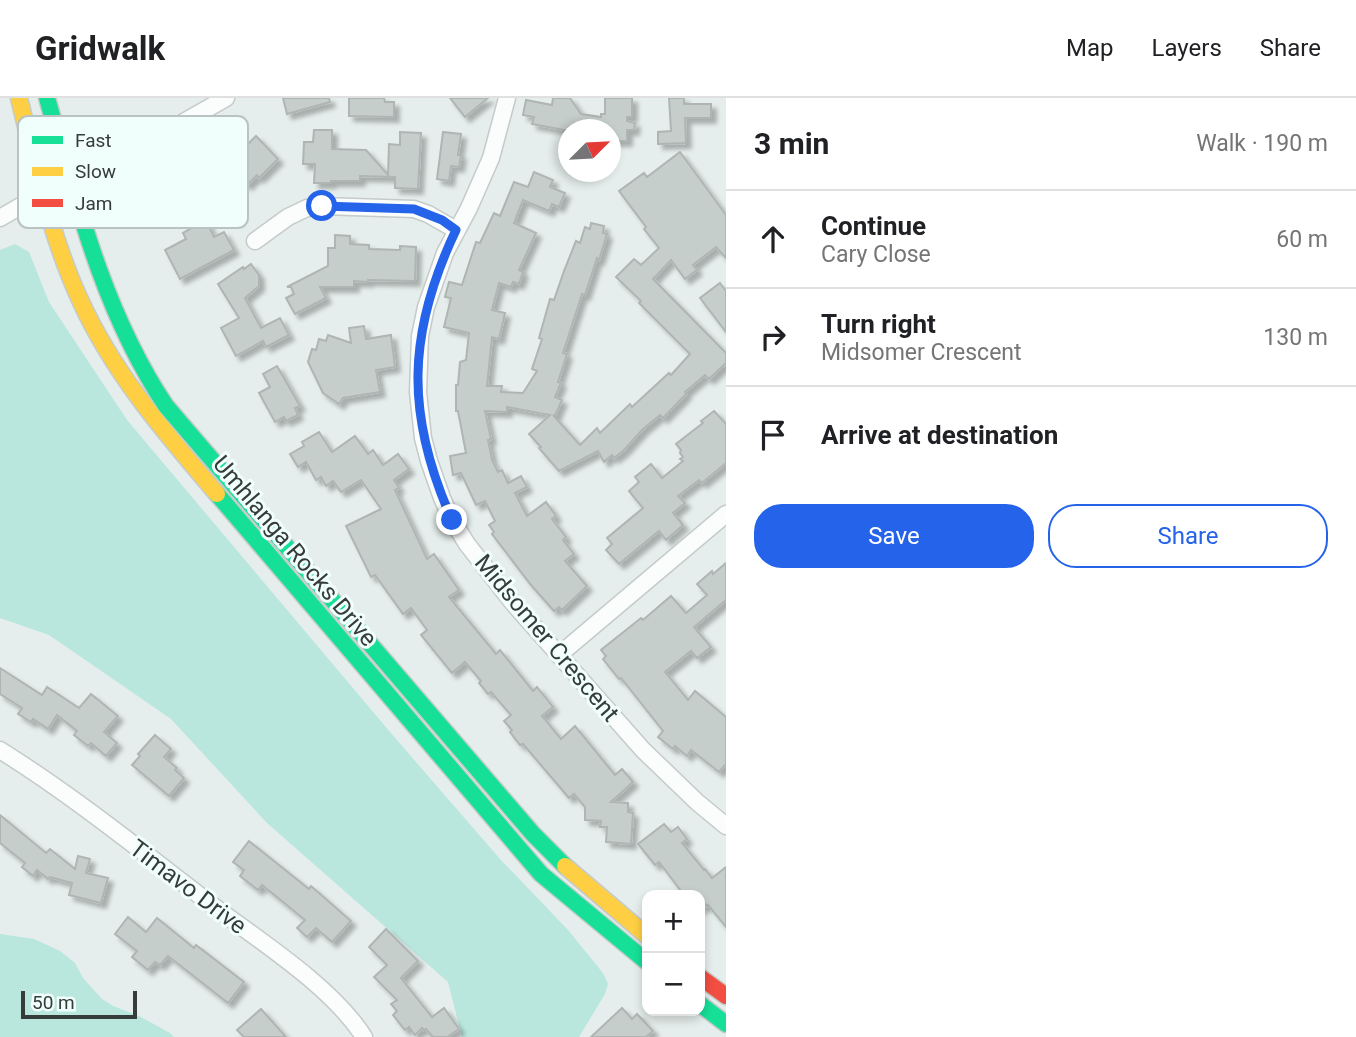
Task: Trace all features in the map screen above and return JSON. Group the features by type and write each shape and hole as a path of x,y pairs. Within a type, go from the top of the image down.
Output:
{"main road":[{"name":"Umhlanga Rocks Drive","path":"19,98 23,116"},
{"name":"Umhlanga Rocks Drive","path":"47,98 52,116"},
{"name":"Umhlanga Rocks Drive","path":"53,228 80,303 119,372 147,410 541,874 642,958"},
{"name":"Umhlanga Rocks Drive","path":"86,228 107,292 134,352 166,406 533,834 570,872 642,932"},
{"path":"705,980 726,996"},
{"path":"705,1008 726,1024"}],"street":[{"path":"194,116 226,98"},
{"name":"Midsomer Crescent","path":"507,98 491,158 439,268 426,307 420,336 418,392 426,450 452,520 467,544 513,603 643,750 680,786 724,820"},
{"path":"255,241 298,212 322,206 414,209 442,220 456,230"},
{"path":"0,218 18,208"},
{"path":"559,655 726,514"},
{"name":"Timavo Drive","path":"0,750 56,787 295,968 348,1014 364,1037"}],"green space":[{"path":"15,244 29,252 49,302 127,420 390,732 500,859 568,930 603,973 608,984 605,994 579,1037 462,1037 448,982 267,823 171,719 49,635 0,618 0,250"},
{"path":"0,934 34,939 60,951 75,963 83,978 102,999 139,1016 174,1037 0,1037"}],"building":[{"path":"283,98 329,98 330,102 287,114"},
{"path":"349,98 384,98 385,102 394,102 394,117 349,116"},
{"path":"450,98 488,98 465,117"},
{"path":"553,98 570,98 581,114 601,117 601,114 605,114 605,98 632,98 632,117 627,117 627,121 635,123 634,130 627,130 627,141 621,141 621,119 558,119 558,129 532,124 534,117 523,115 526,100 552,105"},
{"path":"669,98 684,98 684,104 711,104 711,118 685,118 686,143 658,144 658,132 671,131"},
{"path":"314,130 332,130 332,149 366,150 388,175 389,144 400,145 400,132 421,133 418,189 395,188 395,177 360,176 360,181 314,183 315,164 303,164 304,142 313,142"},
{"path":"443,132 461,134 459,167 451,166 449,181 437,179"},
{"path":"256,136 278,159 259,178 257,175 248,184 248,142"},
{"path":"680,152 726,215 726,258 716,247 693,265 697,270 685,279 671,260 653,279 726,353 726,363 709,379 705,375 685,392 663,418 660,415 614,458 612,455 604,462 598,451 559,471 529,434 550,415 507,407 507,412 485,411 492,460 498,472 502,470 508,483 521,476 527,487 515,493 527,516 546,502 556,516 552,519 566,537 563,540 574,554 565,561 587,586 562,610 559,607 554,611 492,534 494,532 489,525 495,521 485,501 476,505 461,473 453,475 450,456 466,453 456,411 456,385 460,362 466,360 469,333 444,327 451,298 445,297 449,282 462,285 476,242 480,243 494,213 500,216 514,182 528,187 534,172 553,180 550,187 565,193 559,207 552,204 549,211 523,200 514,223 536,233 519,270 523,272 519,284 513,282 511,287 499,283 492,310 505,313 499,339 492,337 487,386 502,386 501,392 523,393 537,371 532,369 542,339 539,338 550,299 554,300 576,241 580,243 585,227 590,229 591,223 604,226 603,233 607,234 599,260 597,258 585,295 582,294 563,353 567,354 555,397 562,400 555,416 553,415 580,445 597,428 600,433 630,404 632,407 669,373 671,375 690,354 616,277 634,259 641,265 659,248 619,191 644,173 647,177"},
{"path":"192,228 210,228 214,237 224,232 234,250 180,279 165,250 186,239 183,233"},
{"path":"335,235 350,236 350,244 369,245 369,249 400,250 400,246 416,247 415,281 368,280 354,281 354,287 320,287 326,298 295,314 286,298 294,294 291,287 287,287 328,266 328,248 335,248"},
{"path":"251,264 259,275 259,286 245,298 261,328 280,318 289,335 266,347 263,341 236,356 221,328 239,318 218,284"},
{"path":"720,283 726,291 726,332 700,298"},
{"path":"364,326 366,339 391,335 395,367 376,370 380,392 343,398 339,404 323,393 308,362 312,349 316,350 319,339 326,341 328,335 351,343 349,328"},
{"path":"277,366 300,406 295,408 298,415 286,421 284,417 275,422 259,393 270,387 263,374"},
{"path":"714,411 726,424 726,463 702,483 699,480 678,496 685,503 673,513 683,525 666,540 659,531 619,564 606,550 612,544 607,538 643,508 629,491 639,482 635,477 651,464 662,478 683,461 680,459 683,457 681,450 676,444"},
{"path":"319,432 332,452 355,436 368,454 373,450 383,465 398,454 409,469 394,480 399,488 395,490 427,559 434,554 459,590 449,597 496,654 500,650 533,691 537,687 553,707 542,716 561,739 575,726 615,775 622,769 633,782 611,802 628,803 628,812 633,813 631,844 606,842 607,827 600,827 601,821 585,820 585,807 574,794 569,798 523,744 520,745 504,721 511,715 491,692 488,694 465,662 452,673 421,635 427,630 411,608 403,614 375,575 371,577 346,526 381,509 361,480 341,492 333,481 326,486 321,477 316,480 306,462 298,467 290,454 304,446 302,442"},
{"path":"726,563 726,600 694,627 711,647 697,658 691,651 665,672 688,700 695,691 726,717 726,764 719,772 691,750 687,756 658,737 663,731 603,659 606,656 601,650 671,596 686,613 707,595 697,584"},
{"path":"0,668 42,695 47,687 79,708 91,694 118,716 104,732 117,743 106,756 91,743 88,746 74,735 77,731 57,715 48,729 33,719 31,722 18,714 22,708 0,694"},
{"path":"155,735 171,749 164,757 184,778 169,796 132,765"},
{"path":"0,815 46,853 50,849 75,869 78,856 90,859 86,873 108,878 101,903 69,895 72,883 50,877 48,879 37,870 33,876 22,867 25,863 0,843"},
{"path":"664,824 671,832 678,827 687,839 682,843 712,878 726,867 726,927 705,904 705,890 680,890 659,862 655,865 638,844"},
{"path":"249,841 309,889 311,886 351,921 332,942 316,928 307,937 297,928 305,920 262,885 258,890 240,876 244,870 233,862"},
{"path":"128,917 146,932 157,918 194,948 196,945 244,982 228,1003 168,956 160,965 155,962 148,970 132,957 137,951 115,934"},
{"path":"386,929 418,961 401,978 432,1017 444,1008 459,1029 447,1037 433,1037 422,1028 415,1035 409,1027 405,1030 393,1015 397,1011 391,1004 397,1000 374,977 387,965 369,947"},
{"path":"622,1008 632,1019 637,1014 653,1031 646,1037 591,1037"},
{"path":"261,1009 286,1037 244,1037 237,1030"}],"traffic: fast":[{"path":"47,98 52,116"},
{"path":"84,228 125,334 166,406 533,834 565,866"},
{"path":"217,494 541,874 642,958"},
{"path":"705,1008 726,1024"}],"traffic: slow":[{"path":"19,98 23,116"},
{"path":"53,228 70,278 109,354 142,402 217,494"},
{"path":"565,866 642,932"}],"traffic: jam":[{"path":"705,981 726,996"}],"route":[{"path":"322,206 414,209 442,220 456,230 426,307 418,363 418,392 424,438 429,461 452,520"}]}
